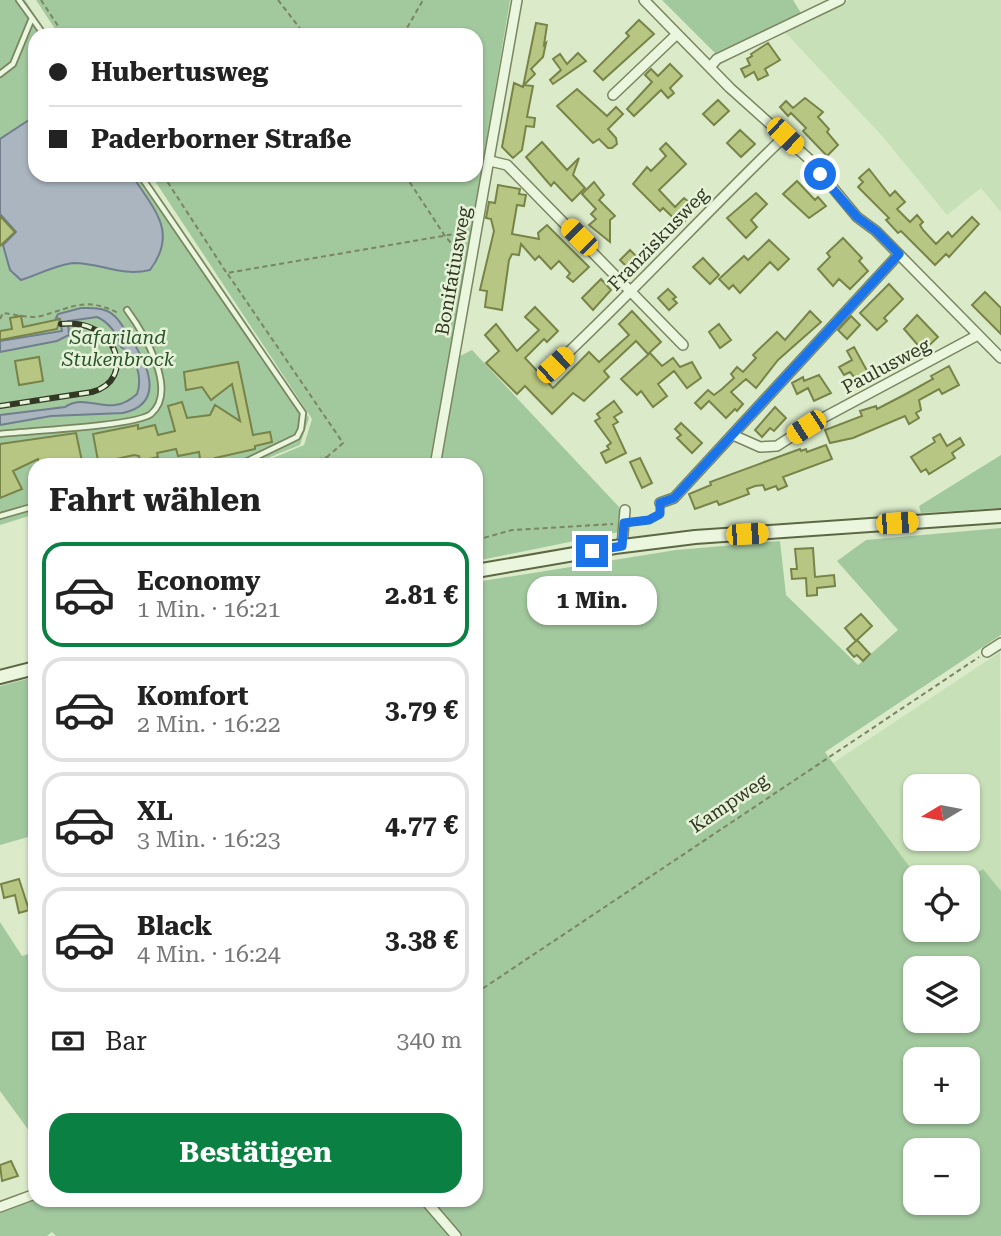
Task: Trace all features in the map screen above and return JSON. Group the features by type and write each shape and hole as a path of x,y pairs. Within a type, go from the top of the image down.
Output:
{"main road":[{"path":"483,570 622,546 695,537 1001,516"},
{"path":"0,677 28,670"}],"street":[{"name":"Bonifatiusweg","path":"436,458 517,0"},
{"path":"644,0 710,68 809,159 857,217 876,231 1001,358"},
{"path":"710,68 716,59 840,0"},
{"path":"613,95 677,34"},
{"name":"Franziskusweg","path":"555,365 633,291 725,194 785,136"},
{"path":"490,161 507,165 683,345"},
{"path":"660,503 674,498 899,254"},
{"name":"Paulusweg","path":"733,435 760,447 777,446 806,427 978,335"},
{"path":"622,546 625,510"},
{"path":"987,652 1001,643"},
{"path":"0,1206 28,1196"},
{"path":"431,1207 456,1236"}],"lane":[{"path":"19,0 39,28"},
{"path":"0,74 13,64 32,18"},
{"path":"145,182 303,413 301,429 296,437 253,458"},
{"path":"0,434 122,422 144,418 154,411 160,396 159,372 141,329 127,310"},
{"path":"624,523 649,520 660,514 660,503"},
{"path":"0,516 28,508"}],"path":[{"path":"41,0 59,28"},
{"path":"278,0 300,28"},
{"path":"406,28 423,0"},
{"path":"168,182 343,443 328,456 321,458"},
{"path":"409,182 444,236 470,266"},
{"path":"227,273 477,230"},
{"path":"0,310 3,313 39,317 54,310 85,303 102,305 122,315 127,310"},
{"path":"0,319 3,313"},
{"path":"483,538 512,530 624,523"},
{"name":"Kampweg","path":"483,988 987,652"}],"green space":[{"name":"Safariland Stukenbrock","path":"0,0 25,0 43,28 28,28 28,182 149,182 309,418 300,445 268,458 28,458 28,516 0,525"},
{"path":"36,0 510,0 483,162 483,28 54,28"},
{"path":"662,0 793,0 801,13 715,53"},
{"path":"849,0 1001,0 1001,212 981,188 947,215 883,137 784,31"},
{"path":"156,182 480,182 450,361 472,350 619,507 619,532 483,560 483,458 273,458 304,445 312,419"},
{"path":"1001,455 1001,508 921,513 919,506"},
{"path":"1001,528 1001,635 825,752 908,865 903,865 903,942 980,942 980,871 983,869 1001,891 1001,1236 56,1236 52,1232 47,1236 0,1236 0,1213 28,1203 28,1207 483,1207 483,581 676,550 780,541 786,595 858,665 898,630 837,561 866,540"},
{"path":"1000,652 1001,891 983,869 980,871 980,865 908,865 833,763"},
{"path":"28,679 28,837 0,845 0,686"},
{"path":"0,922 22,956 28,954 28,1129 0,1091"}],"shaded area":[{"path":"28,121 28,182 137,182 155,210 163,232 158,256 150,270 130,272 74,263 21,280 10,270 3,245 16,232 0,214 0,139"},
{"path":"81,308 104,310 114,315 122,325 146,368 149,391 145,400 137,408 123,413 51,416 0,425 0,415 65,407 82,402 117,405 137,394 139,374 134,361 121,347 112,329 97,317 68,321 69,335 57,341 0,352 0,341 62,331 60,319 56,318 58,314"}],"building":[{"path":"639,20 654,34 603,80 594,71 629,36 626,33"},
{"path":"536,23 547,25 543,57 531,69 535,74 524,85 533,86 527,117 535,118 534,127 526,126 522,150 513,158 502,147 514,83 523,87"},
{"path":"768,43 780,60 765,69 768,75 758,80 754,72 745,77 741,69 750,65 747,59"},
{"path":"578,53 586,61 553,84 550,80 561,70 553,59 560,54 567,64"},
{"path":"670,64 682,76 670,88 674,93 668,98 661,90 634,116 627,109 652,82 645,75 651,69 658,76"},
{"path":"577,89 607,116 616,107 623,114 608,129 616,138 617,144 612,148 608,148 599,139 593,143 557,106"},
{"path":"805,98 823,112 818,117 838,145 827,156 803,131 806,128 791,113 788,116 780,107 786,101 793,108"},
{"path":"718,100 729,111 714,125 703,114"},
{"path":"740,130 755,144 741,157 727,143"},
{"path":"542,142 567,170 579,158 573,175 585,188 572,201 554,182 551,186 526,157"},
{"path":"666,143 686,164 659,190 675,207 684,198 690,203 686,208 692,214 681,225 663,208 660,211 633,184 647,167 651,171 666,156 660,149"},
{"path":"869,169 890,196 895,191 905,202 897,209 910,222 917,215 923,222 920,225 923,230 936,244 948,232 952,237 972,217 979,224 949,257 946,254 935,265 901,231 898,233 886,220 889,218 858,187 863,182 859,178"},
{"path":"797,181 815,200 818,197 826,206 809,218 783,194"},
{"path":"594,182 604,195 599,200 615,216 610,220 610,242 589,225 596,219 591,214 596,209 582,194"},
{"path":"498,185 520,189 519,194 526,195 524,206 517,205 512,234 539,239 538,233 547,225 589,267 573,282 567,277 570,273 559,261 551,269 539,256 535,260 521,244 519,255 512,254 509,260 502,310 485,307 487,291 480,290 494,231 491,219 486,218 489,202 495,203"},
{"path":"756,193 767,204 751,220 757,227 746,238 727,218"},
{"path":"0,216 15,232 0,246"},
{"path":"843,238 862,258 859,261 868,271 850,289 839,279 833,286 818,269 830,257 827,253"},
{"path":"769,240 789,259 778,270 770,262 740,293 733,285 729,289 719,279 744,256 748,260"},
{"path":"630,250 643,263 633,273 620,260"},
{"path":"703,258 719,275 710,284 693,267"},
{"path":"601,279 611,290 593,310 582,298"},
{"path":"889,284 903,299 884,318 887,321 877,330 860,313"},
{"path":"668,289 676,297 673,299 677,303 669,310 658,298"},
{"path":"985,292 1001,308 1001,334 972,305"},
{"path":"535,307 558,331 547,342 544,339 525,358 553,388 589,352 599,362 629,335 619,324 632,311 661,342 648,354 636,341 604,371 609,377 584,401 573,393 552,414 525,386 517,394 486,363 499,351 485,335 496,324 517,351 539,330 525,317"},
{"path":"810,311 821,322 778,360 756,388 746,379 731,392 743,404 737,411 735,409 726,418 709,401 701,409 695,403 708,390 714,395 722,389 734,378 731,374 737,367 743,372 756,358 753,355 777,332 785,340"},
{"path":"917,315 938,337 923,351 904,329"},
{"path":"21,316 23,327 60,319 57,329 0,340 0,331 12,329 10,318"},
{"path":"851,316 860,325 847,339 838,330"},
{"path":"719,324 731,340 720,348 709,332"},
{"path":"854,347 871,378 860,384 850,372 844,375 839,367 852,360 847,351"},
{"path":"650,353 662,366 673,358 680,367 692,362 701,378 687,388 674,371 658,384 667,396 653,407 641,391 637,395 621,379"},
{"path":"39,357 43,381 19,385 15,361"},
{"path":"238,362 253,435 270,432 272,442 255,446 255,449 215,458 200,458 199,452 178,456 176,449 157,453 158,457 154,458 139,458 134,455 98,458 93,434 138,425 138,429 155,425 158,435 175,431 168,406 182,402 187,418 210,415 215,405 240,421 232,384 211,400 202,387 186,390 184,372"},
{"path":"949,366 959,385 942,394 939,389 919,400 921,410 916,413 919,418 909,424 905,416 853,438 830,443 825,430 862,416 860,411 876,406 877,409 933,379 931,376"},
{"path":"819,375 831,393 814,401 808,388 797,394 792,383 803,377 804,381"},
{"path":"614,401 622,412 614,417 618,422 613,425 626,453 606,463 601,453 609,449 607,446 611,443 595,421 600,418 597,414"},
{"path":"775,407 786,418 774,431 770,428 762,437 755,430"},
{"path":"681,423 702,443 692,453 677,438 681,435 675,429"},
{"path":"76,433 81,458 28,458 28,464 13,471 22,489 0,498 0,444"},
{"path":"940,434 947,446 960,438 964,445 952,453 955,458 929,474 926,469 921,472 911,457 935,442 933,438"},
{"path":"826,445 832,459 783,477 787,486 778,490 776,486 765,490 763,485 755,486 747,489 749,494 719,505 717,501 695,509 689,494 711,485 710,482 800,449 806,449 807,452"},
{"path":"640,458 652,483 642,488 630,462"},
{"path":"813,548 815,577 834,575 835,586 817,588 817,595 807,596 806,578 792,579 791,569 797,569 795,549"},
{"path":"861,614 872,626 856,641 845,628"},
{"path":"857,640 870,654 863,661 857,655 854,657 847,649"},
{"path":"19,879 28,910 19,913 15,895 4,898 1,884"},
{"path":"11,1161 18,1176 2,1181 0,1165"}],"railway":[{"path":"0,406 92,392 106,385 114,375 117,363 107,339 96,330 80,324 61,324"}],"route":[{"path":"592,551 622,546 624,523 649,520 660,514 660,503 674,498 722,448 899,254 857,217 820,174"}]}
